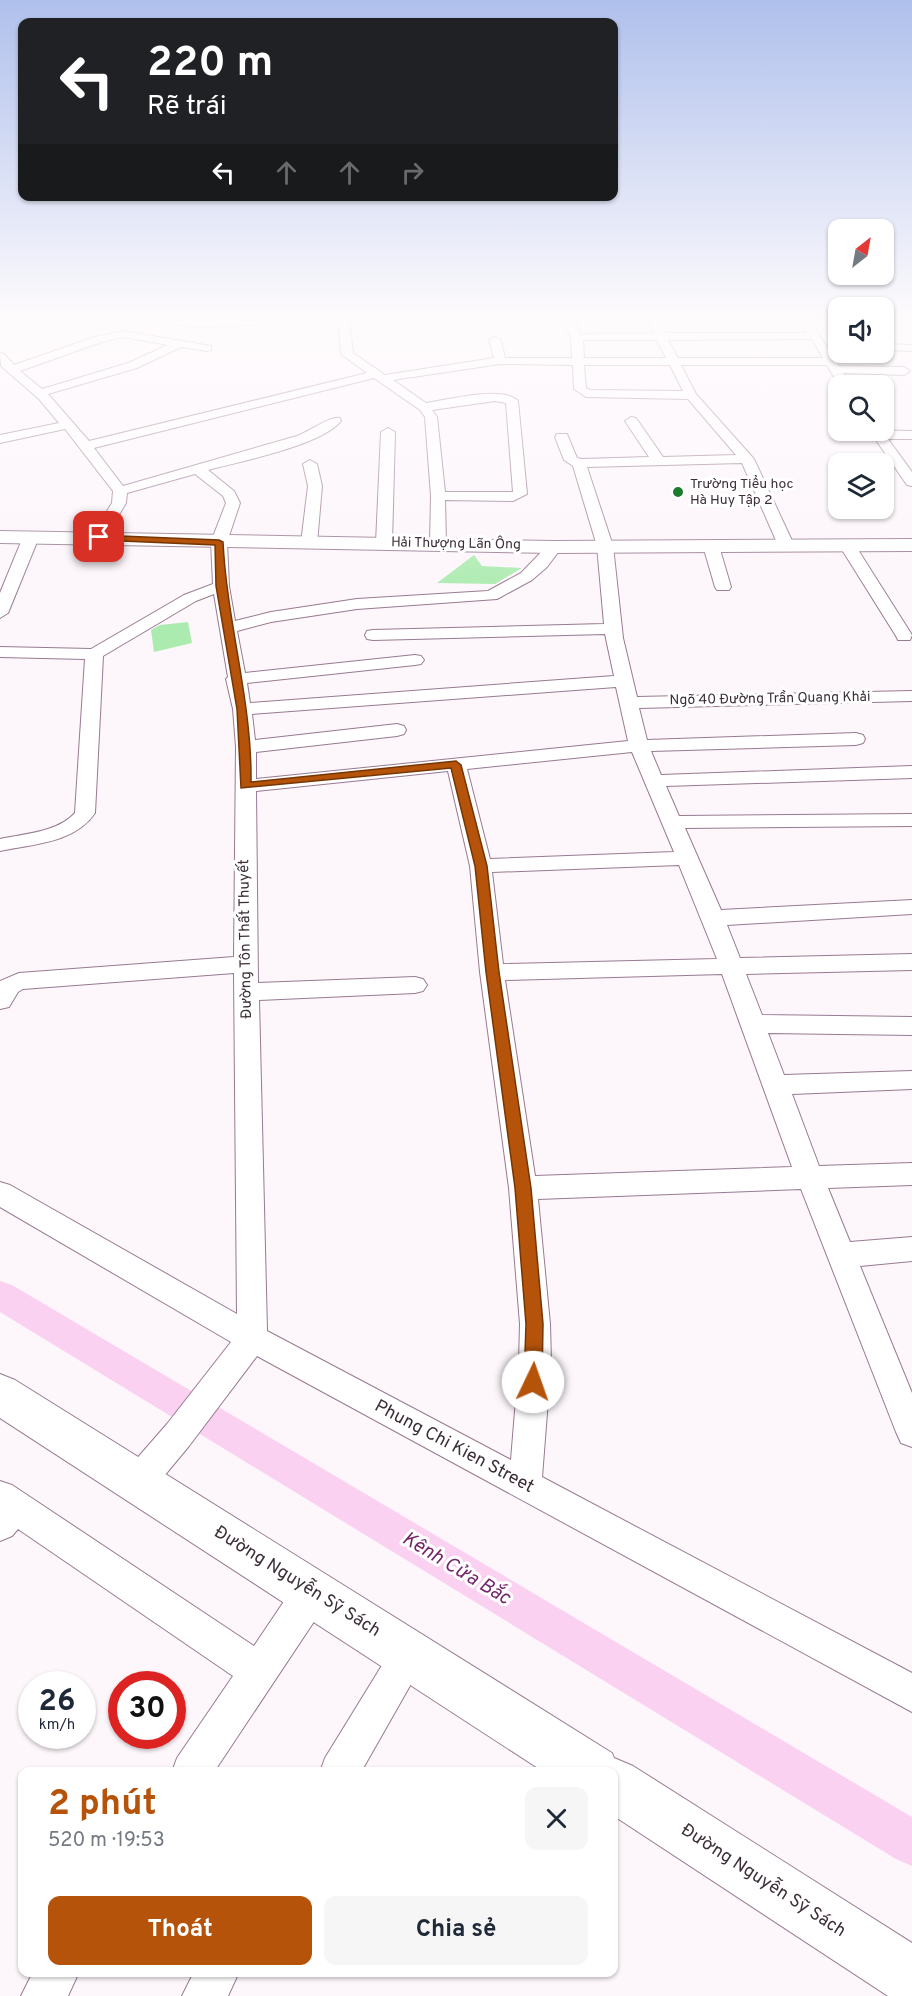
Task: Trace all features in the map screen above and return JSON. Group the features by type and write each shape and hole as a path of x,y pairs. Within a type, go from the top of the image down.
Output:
{"main road":[{"name":"Đường Nguyễn Sỹ Sách","path":"0,1394 585,1767"},
{"name":"Đường Nguyễn Sỹ Sách","path":"618,1788 912,1977"}],"street":[{"path":"56,412 86,446 120,491 120,503 99,537"},
{"path":"86,446 229,412"},
{"path":"427,412 432,421 438,496 438,543"},
{"path":"438,496 513,497 520,494 513,412"},
{"path":"706,412 747,459 786,545"},
{"path":"120,491 312,436 335,421"},
{"path":"632,421 658,460"},
{"path":"0,438 67,425"},
{"path":"384,543 388,432"},
{"path":"894,434 912,435"},
{"path":"562,437 571,460 581,464 747,459"},
{"path":"883,441 907,470 912,482"},
{"path":"309,543 315,486 310,464"},
{"path":"581,464 605,546 613,629 639,746 731,964 810,1178 912,1430"},
{"path":"198,470 231,497 233,503 219,542"},
{"name":"Hải Thượng Lãn Ông","path":"0,537 99,537 219,542 438,543 554,547 912,545"},
{"path":"0,613 31,537"},
{"name":"Đường Tôn Thất Thuyết","path":"219,542 220,586 242,709 246,747 247,992 244,1349"},
{"path":"847,545 904,636"},
{"path":"711,546 723,587"},
{"path":"228,628 272,617 345,606 491,596 508,590 529,576 554,547"},
{"path":"0,652 94,654 190,598 220,586"},
{"path":"373,635 613,629"},
{"path":"0,845 63,830 83,818 94,654"},
{"path":"235,679 415,660"},
{"name":"Ngõ 40 Đường Trần Quang Khải","path":"242,709 626,692 912,696"},
{"path":"246,747 397,730"},
{"path":"245,786 639,746 856,739"},
{"path":"456,765 481,866 492,972 523,1188 535,1324 535,1362 525,1485"},
{"path":"654,781 912,772"},
{"path":"673,822 912,820"},
{"path":"481,866 687,858"},
{"path":"712,918 912,907"},
{"path":"492,972 731,964 912,962"},
{"path":"0,1001 9,986 19,981 246,964"},
{"path":"247,992 415,985"},
{"path":"753,1024 912,1026"},
{"path":"775,1085 912,1080"},
{"path":"523,1188 912,1174"},
{"name":"Phung Chi Kien Street","path":"0,1193 244,1349 525,1485 912,1693"},
{"path":"841,1255 912,1250"},
{"path":"138,1482 178,1435 244,1349"},
{"path":"5,1510 258,1671"},
{"path":"194,1767 312,1592"},
{"path":"342,1767 410,1654"},
{"path":"43,1996 55,1977"},
{"path":"204,1996 215,1977"}],"building":[{"path":"474,555 482,566 522,568 495,584 437,583"},
{"path":"188,622 192,643 154,652 151,630 160,625"}],"waterway":[{"name":"Kênh Cửa Bắc","path":"0,1295 912,1843"}],"place":[{"name":"Trường Tiểu học Hà Huy Tập 2","path":"678,492"}],"route":[{"path":"99,537 219,542 220,586 242,709 246,747 245,786 456,765 481,866 492,972 523,1188 535,1324 533,1382"}]}
